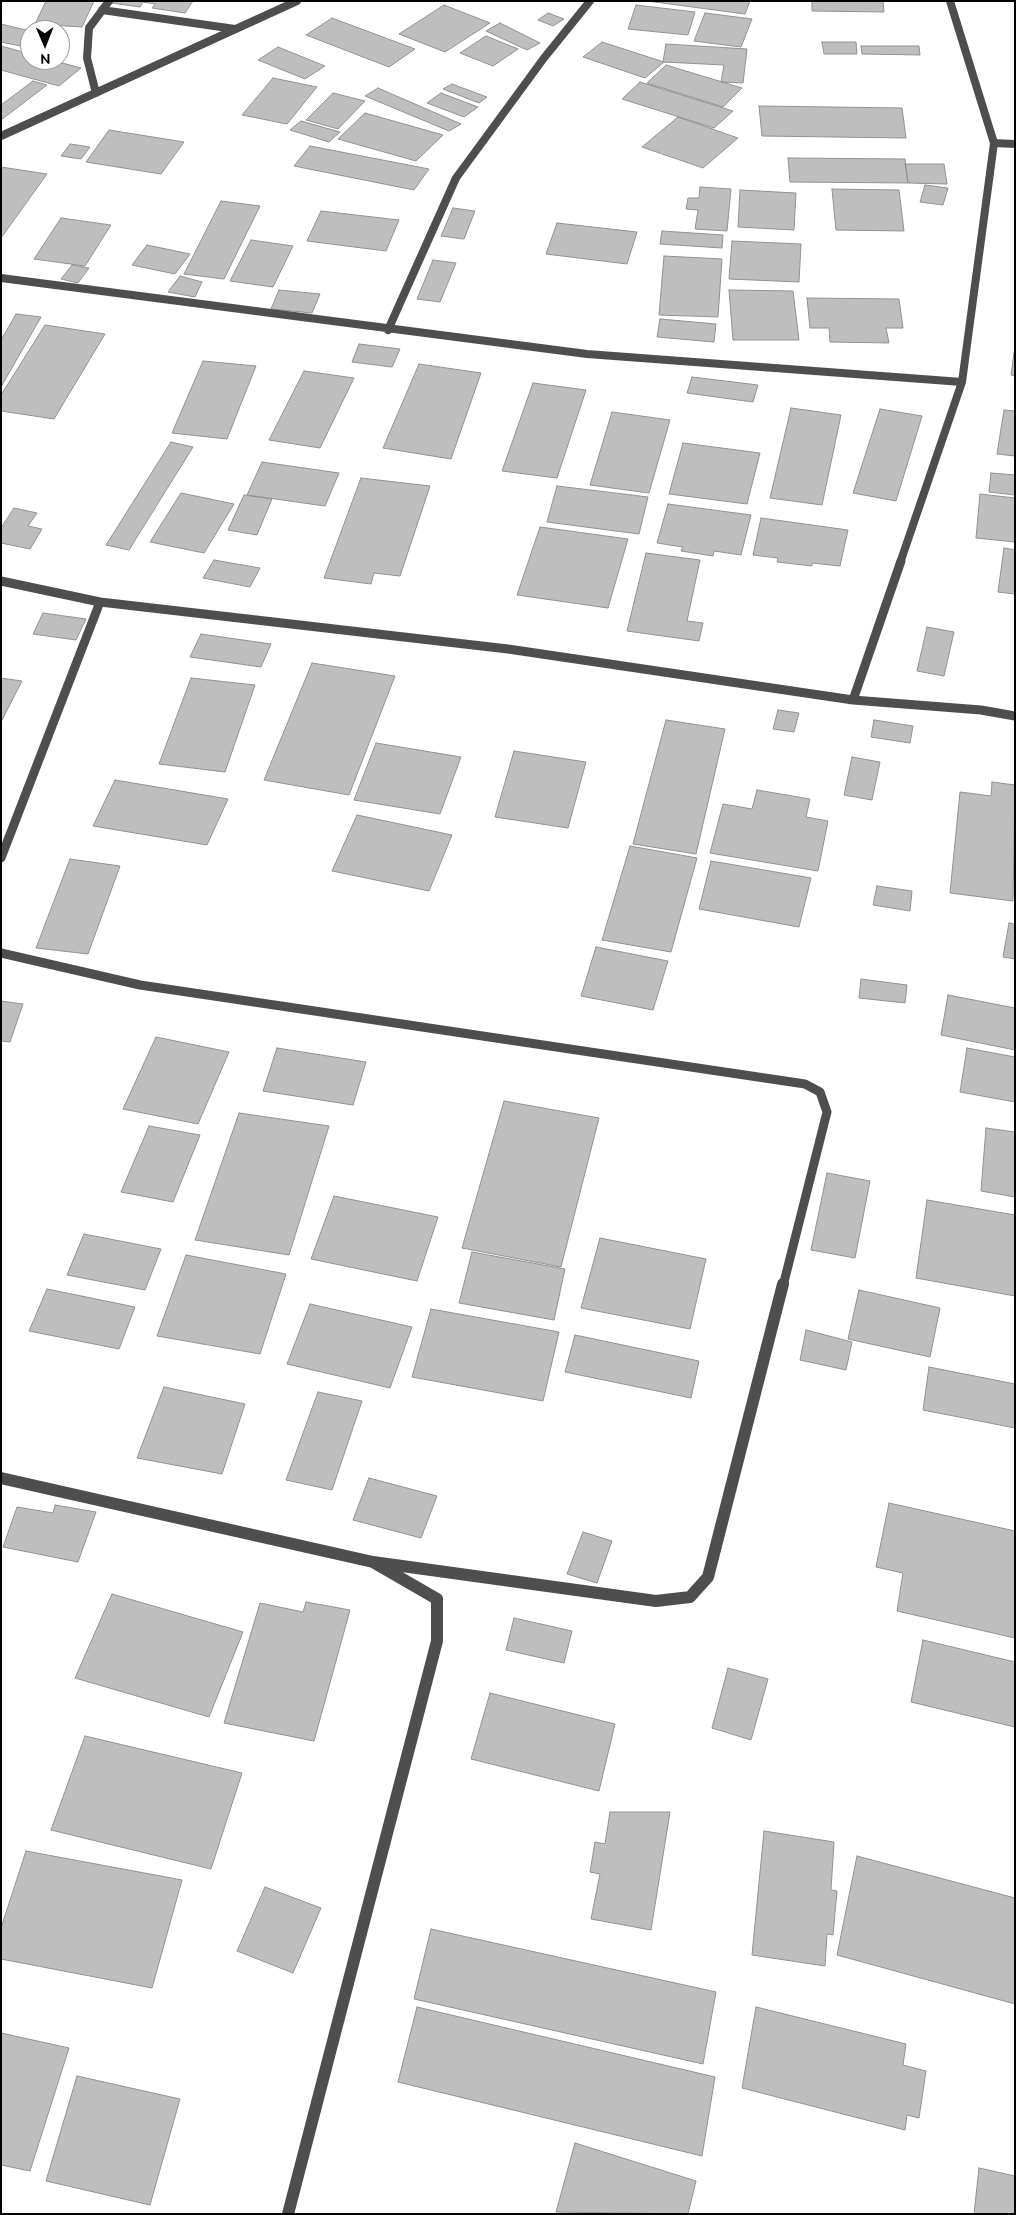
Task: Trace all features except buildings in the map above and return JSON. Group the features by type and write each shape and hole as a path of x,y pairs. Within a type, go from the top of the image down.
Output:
{"street":[{"path":"96,93 87,58 89,28 109,1"},
{"path":"1,136 297,1"},
{"path":"388,330 456,178 544,58 590,1"},
{"path":"853,700 962,382 994,143 950,1"},
{"path":"102,10 236,29"},
{"path":"994,143 1015,144"},
{"path":"1,278 388,330 587,354 962,382"},
{"path":"1,581 100,602 508,648 853,700 981,710 1015,716"},
{"path":"1,858 100,602"},
{"path":"1,953 140,985 805,1084 820,1092 827,1112 708,1577 690,1597 656,1601 373,1562 1,1478"},
{"path":"288,2214 437,1640 437,1599 373,1562"}]}
